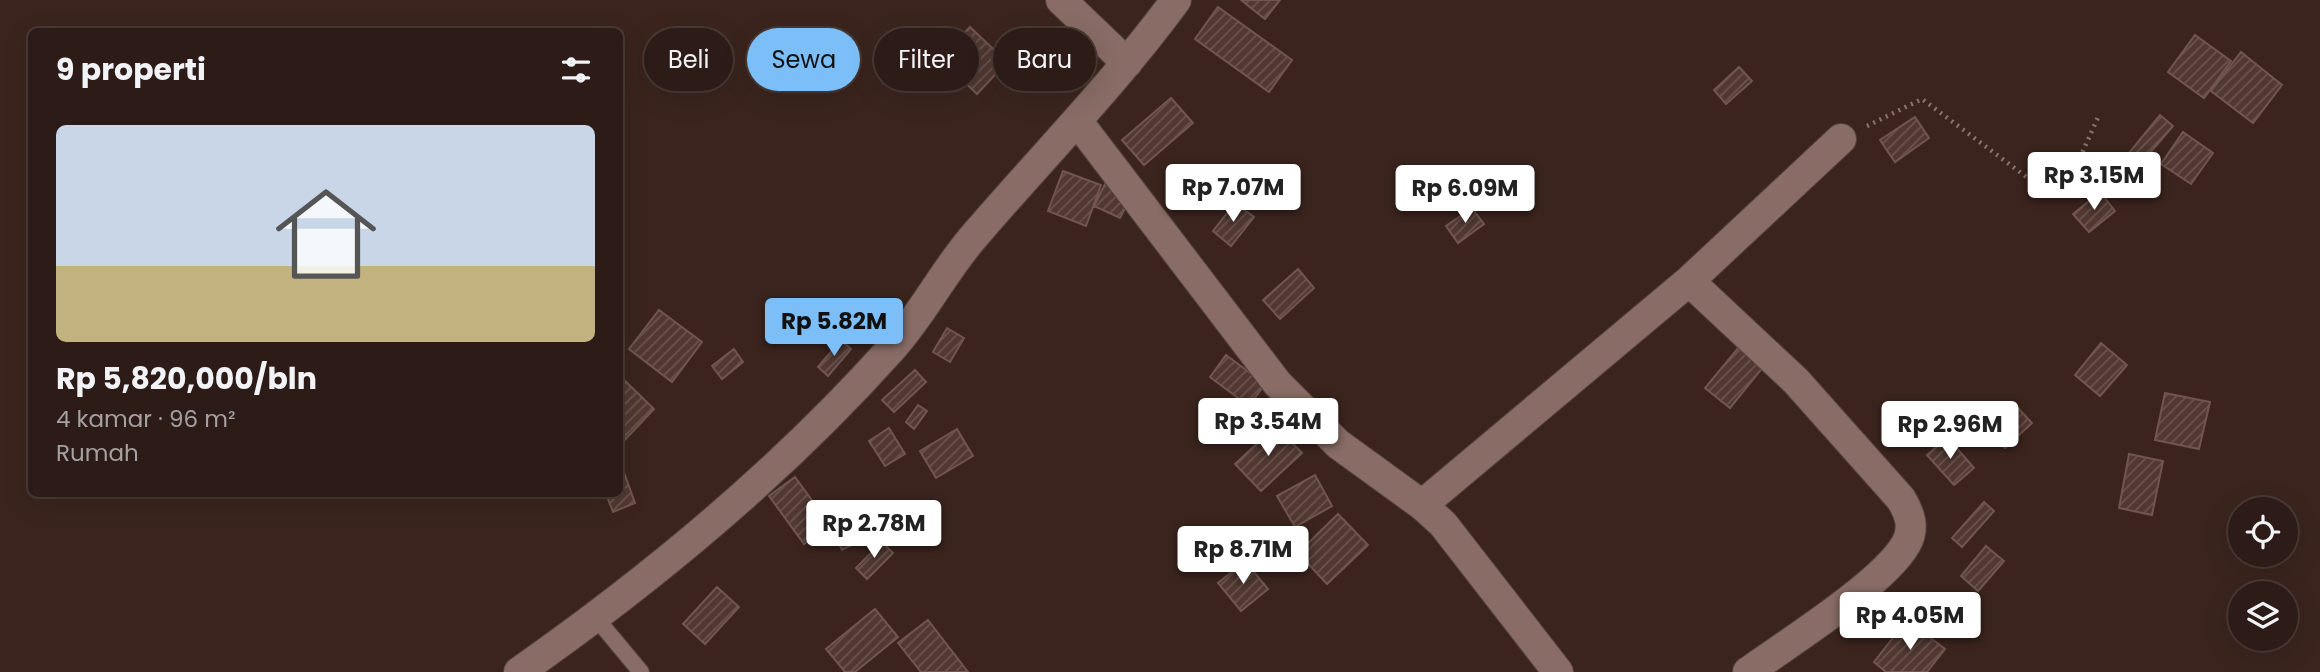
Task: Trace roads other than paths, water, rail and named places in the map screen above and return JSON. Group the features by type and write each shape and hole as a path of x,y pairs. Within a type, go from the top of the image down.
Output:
{"street":[{"path":"1060,0 1127,63"},
{"path":"519,672 596,618 732,507 815,429 893,347 974,236 1078,122 1176,0"},
{"path":"1078,122 1277,383 1339,444 1422,505 1443,524 1558,672"},
{"path":"1422,505 1689,281 1841,139"},
{"path":"1689,281 1796,380 1901,499 1910,513 1912,525 1907,543 1876,579 1748,672"}],"lane":[{"path":"596,618 641,672"}]}
